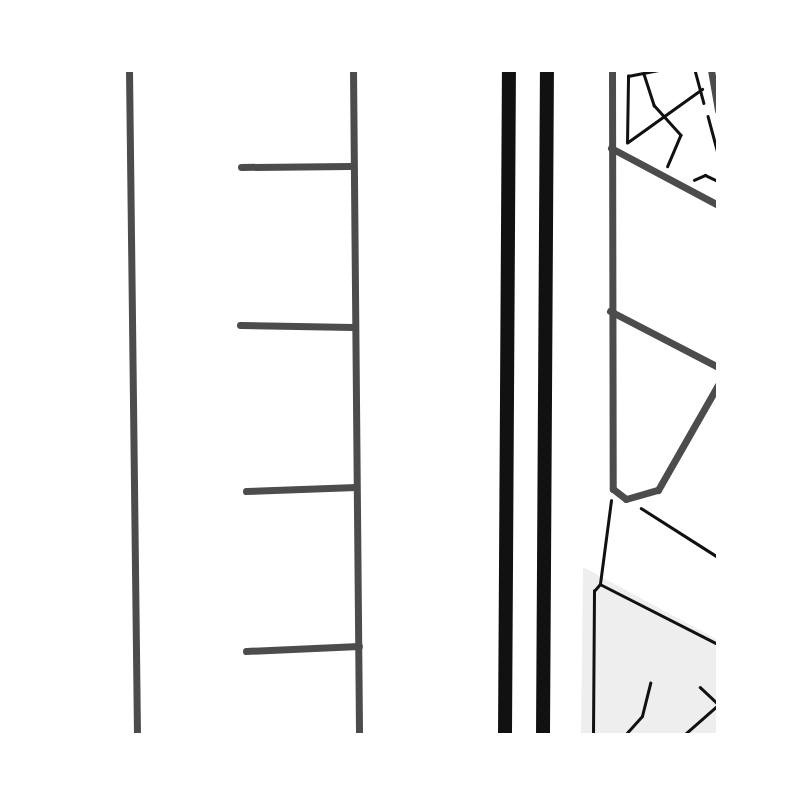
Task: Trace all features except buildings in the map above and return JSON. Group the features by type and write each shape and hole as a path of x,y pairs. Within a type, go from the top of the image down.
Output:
{"main road":[{"path":"505,735 509,70"},
{"path":"543,735 547,70"}],"street":[{"path":"129,70 137,735"},
{"path":"354,70 351,166 359,735"},
{"path":"612,70 610,311 613,489 626,499 658,490 718,385"},
{"path":"711,70 718,110"},
{"path":"611,144 718,205"},
{"path":"242,167 351,166"},
{"path":"610,311 718,368"},
{"path":"240,325 353,327"},
{"path":"246,491 356,487"},
{"path":"246,651 359,646"}],"path":[{"path":"627,143 628,76 659,70"},
{"path":"644,73 649,97 681,135 668,166"},
{"path":"611,144 627,143 713,86"},
{"path":"627,143 637,149"},
{"path":"658,160 677,171"},
{"path":"686,176 718,181"},
{"path":"593,735 594,591 600,584 613,489"},
{"path":"626,499 718,557"},
{"path":"600,584 718,644"},
{"path":"625,735 642,716 650,683"},
{"path":"684,735 718,705 700,687"}],"shaded area":[{"path":"583,567 718,640 718,735 581,735"}]}
